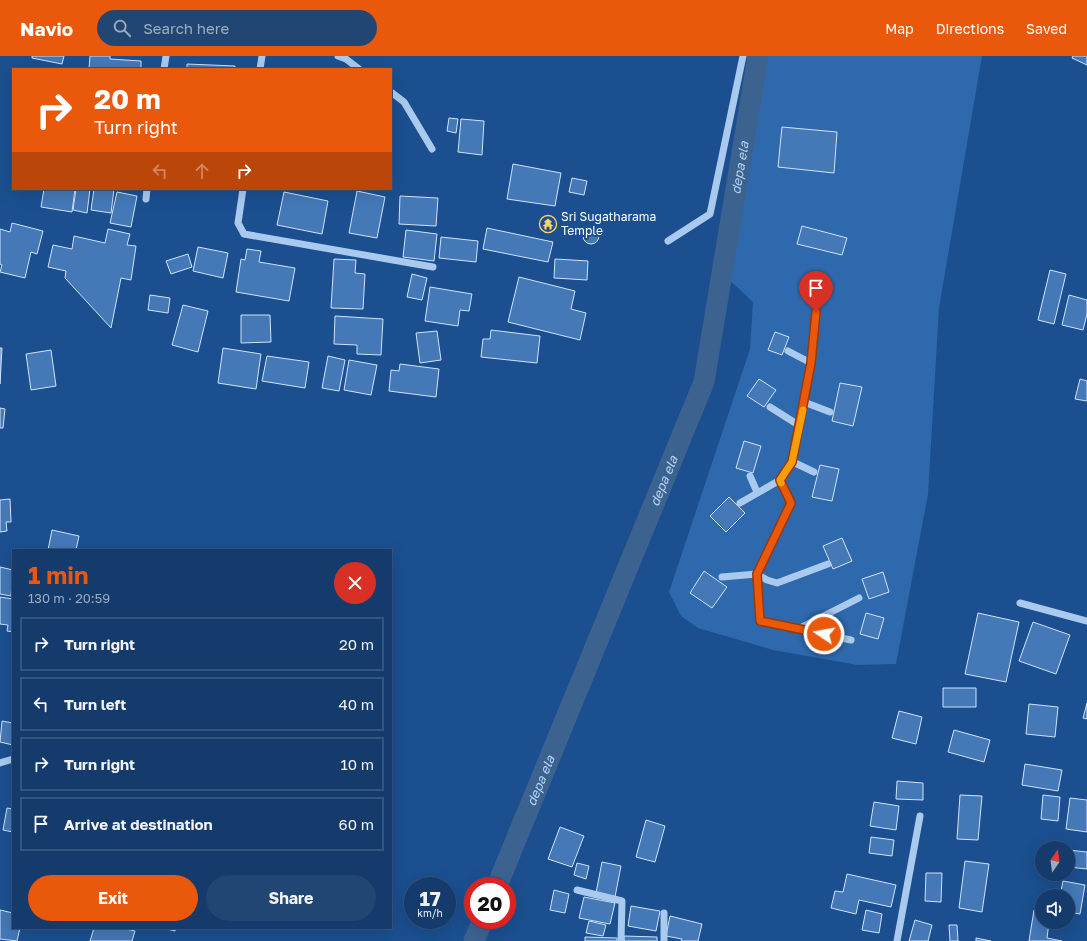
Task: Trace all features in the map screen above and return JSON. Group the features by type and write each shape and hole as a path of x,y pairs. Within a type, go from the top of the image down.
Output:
{"street":[{"path":"164,68 166,56"},
{"path":"260,68 262,56"},
{"path":"338,56 346,59 358,68"},
{"path":"668,241 710,214 743,56"},
{"path":"392,93 404,102 432,149"},
{"path":"146,199 147,190"},
{"path":"243,190 238,223 244,234 433,267"},
{"path":"740,503 780,480 792,462 811,363 816,312"},
{"path":"788,351 811,363"},
{"path":"804,402 830,412"},
{"path":"770,407 800,426"},
{"path":"792,462 814,472"},
{"path":"750,476 758,492"},
{"path":"780,480 791,503 757,574 760,621 851,640"},
{"path":"722,578 757,574 767,580 777,583 828,564"},
{"path":"798,629 859,598"},
{"path":"1020,604 1087,621"},
{"path":"0,763 12,759"},
{"path":"897,941 920,816"},
{"path":"577,890 622,901 621,941"},
{"path":"664,913 664,941"}],"shaded area":[{"path":"758,56 982,56 939,308 928,494 896,664 858,665 773,650 698,628 681,616 669,592 750,349 753,302 722,273"}],"building":[{"path":"32,56 64,56 62,64 32,58"},
{"path":"90,56 110,56 110,59 141,61 141,68 89,68"},
{"path":"1073,56 1087,56 1087,65 1072,58"},
{"path":"187,64 235,66 235,68 187,68"},
{"path":"449,118 458,119 456,133 447,131"},
{"path":"461,119 484,121 482,155 458,152"},
{"path":"782,127 837,132 834,173 778,167"},
{"path":"513,164 561,173 555,206 507,199"},
{"path":"572,178 587,181 584,195 569,192"},
{"path":"44,190 75,190 72,212 41,207"},
{"path":"76,190 90,190 87,213 73,210"},
{"path":"94,190 114,190 111,213 91,210"},
{"path":"357,191 385,197 377,238 349,233"},
{"path":"117,192 137,196 131,227 110,223"},
{"path":"284,192 328,201 322,234 277,225"},
{"path":"400,196 438,198 436,226 399,224"},
{"path":"12,223 43,231 37,254 31,252 25,278 0,272 2,265 0,264 0,229 10,232"},
{"path":"802,226 847,238 842,255 797,244"},
{"path":"487,228 553,242 548,262 483,249"},
{"path":"591,228 598,233 599,236 594,243 591,244 584,239 583,236 588,229"},
{"path":"108,229 130,234 127,245 136,246 131,280 121,278 111,328 65,278 66,271 48,267 53,245 72,249 74,236 105,243"},
{"path":"406,230 437,234 434,261 403,257"},
{"path":"441,237 478,241 476,262 439,258"},
{"path":"198,247 228,253 223,278 193,271"},
{"path":"247,249 261,251 259,262 295,268 289,301 236,292 241,259 245,260"},
{"path":"188,254 192,267 171,274 166,261"},
{"path":"334,259 356,260 355,273 365,274 363,309 331,308"},
{"path":"555,259 588,261 587,280 554,278"},
{"path":"1050,270 1066,274 1054,324 1038,320"},
{"path":"412,274 427,278 422,300 407,297"},
{"path":"519,277 575,291 571,309 586,313 580,340 508,322"},
{"path":"430,287 472,294 469,311 460,310 458,326 425,321"},
{"path":"150,295 170,298 168,313 148,310"},
{"path":"1069,295 1087,300 1087,314 1083,330 1062,325"},
{"path":"183,305 208,311 198,352 172,345"},
{"path":"241,315 270,315 271,342 241,343"},
{"path":"335,316 383,319 381,355 357,354 357,345 334,344"},
{"path":"491,330 540,336 537,363 481,357 483,339 490,339"},
{"path":"437,331 441,360 420,363 416,333"},
{"path":"775,332 789,337 782,355 768,350"},
{"path":"0,348 2,348 0,384"},
{"path":"223,348 261,354 256,389 218,383"},
{"path":"51,350 56,386 31,390 26,354"},
{"path":"267,356 309,362 305,388 262,381"},
{"path":"328,356 345,360 339,391 322,388"},
{"path":"349,360 377,365 371,395 344,390"},
{"path":"400,364 439,369 436,397 389,391 391,370 399,371"},
{"path":"759,379 776,390 764,407 747,396"},
{"path":"1080,379 1087,381 1087,401 1075,399"},
{"path":"840,383 862,387 853,426 832,421"},
{"path":"0,408 5,409 3,428 0,428"},
{"path":"744,441 761,446 753,473 736,468"},
{"path":"820,465 839,469 832,501 812,497"},
{"path":"729,497 745,513 726,532 710,516"},
{"path":"10,499 11,522 6,522 7,531 0,532 0,500"},
{"path":"52,530 79,536 76,549 48,549"},
{"path":"842,538 852,561 833,569 823,546"},
{"path":"0,567 12,570 11,596 0,594"},
{"path":"704,571 727,587 712,608 690,593"},
{"path":"883,572 889,592 869,599 862,579"},
{"path":"0,597 12,599 12,632 7,631 8,625 0,624"},
{"path":"866,613 884,618 878,639 860,634"},
{"path":"978,613 1019,622 1006,682 965,674"},
{"path":"1033,622 1070,635 1056,674 1019,661"},
{"path":"943,688 976,688 976,707 943,707"},
{"path":"1087,703 1087,719 1083,718"},
{"path":"1029,704 1058,707 1055,737 1026,734"},
{"path":"899,711 922,717 916,744 892,738"},
{"path":"2,721 12,723 12,745 0,742"},
{"path":"954,730 990,740 984,762 948,752"},
{"path":"1025,764 1062,770 1058,791 1022,785"},
{"path":"897,781 923,783 923,800 896,799"},
{"path":"960,795 982,796 978,840 957,839"},
{"path":"1043,795 1060,797 1058,821 1041,819"},
{"path":"1070,798 1087,800 1087,832 1066,829"},
{"path":"874,802 899,806 896,830 870,826"},
{"path":"7,808 12,809 12,832 3,830"},
{"path":"646,820 665,826 655,862 636,857"},
{"path":"560,827 584,836 572,867 548,859"},
{"path":"871,837 894,840 892,856 869,853"},
{"path":"1075,851 1087,852 1087,869 1075,868"},
{"path":"965,861 989,864 982,912 959,908"},
{"path":"602,862 621,866 615,897 596,893"},
{"path":"577,863 589,866 586,879 574,875"},
{"path":"926,873 942,873 941,902 925,901"},
{"path":"847,874 896,885 891,907 859,900 856,914 831,908 835,891 843,892"},
{"path":"1063,881 1085,885 1080,914 1075,913 1075,889 1061,889"},
{"path":"554,890 569,894 565,913 550,910"},
{"path":"584,897 615,903 610,924 579,918"},
{"path":"631,906 660,911 656,931 628,926"},
{"path":"0,910 12,913 12,929 20,929 17,941 0,939"},
{"path":"866,910 882,914 879,933 862,930"},
{"path":"1034,910 1035,929 1048,929 1047,938 1062,941 1029,941"},
{"path":"670,916 702,924 698,941 681,941 682,939 666,936"},
{"path":"915,920 932,925 928,941 909,941"},
{"path":"589,921 606,925 603,936 586,933"},
{"path":"949,925 957,925 958,941 950,941"},
{"path":"94,929 126,929 135,931 132,941 90,941"},
{"path":"624,936 657,937 657,941 624,941"},
{"path":"585,937 617,938 617,941 585,941"},
{"path":"976,938 991,941 976,941"}],"waterway":[{"name":"depa ela","path":"501,877 704,382 758,56"},
{"name":"depa ela","path":"474,941 479,929"}],"slow traffic":[{"path":"781,483 780,480 792,462 803,410"}],"place":[{"name":"Sri Sugatharama Temple","path":"548,224"}],"route":[{"path":"816,312 811,363 792,462 780,480 791,503 757,574 760,621 824,634"}]}
